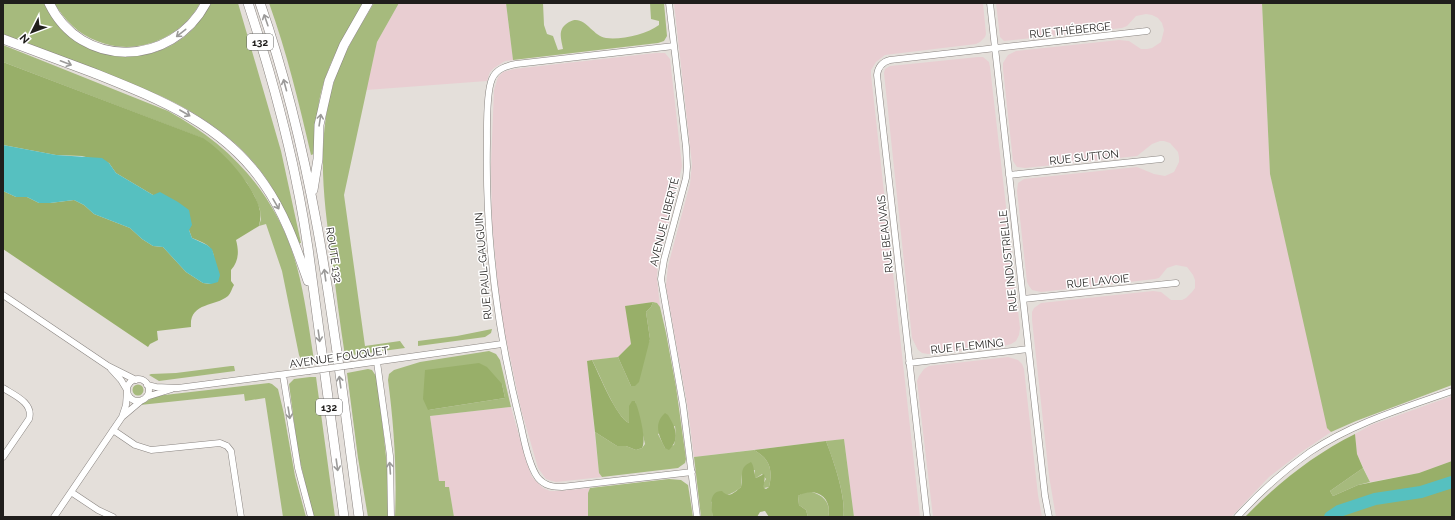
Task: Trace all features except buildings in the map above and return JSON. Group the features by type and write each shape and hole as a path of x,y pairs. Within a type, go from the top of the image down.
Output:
{"highway":[{"path":"49,3 65,26 80,38 92,45 105,49 129,52 154,48 175,38 190,26 206,3"},
{"name":"132","path":"248,3 276,96 291,159 306,238 344,517"},
{"name":"ROUTE 132","path":"260,3 272,37 288,96 312,198 329,300 359,517"},
{"path":"312,198 318,159 320,125 328,85 344,45 368,3"},
{"path":"3,39 165,102 194,118 220,137 254,171 263,182 277,205 292,235 314,297"}],"street":[{"name":"AVENUE LIBERTÉ","path":"669,3 687,167 684,188 662,266 661,279 683,401 697,517"},
{"name":"RUE INDUSTRIELLE","path":"990,3 1028,350 1045,496 1049,517"},
{"name":"RUE THÉBERGE","path":"995,48 1147,31"},
{"name":"RUE PAUL-GAUGUIN","path":"674,46 516,64 504,67 494,75 490,88 488,112 487,195 489,239 502,344 513,397 535,474 545,484 562,487 692,472"},
{"name":"RUE BEAUVAIS","path":"926,517 877,71 882,64 890,60 995,48"},
{"name":"RUE SUTTON","path":"1009,175 1161,159"},
{"name":"RUE LAVOIE","path":"1023,299 1176,283"},
{"path":"3,295 108,366 136,380 141,380 147,385 148,392 144,398 137,401 129,396 121,380 108,366"},
{"name":"AVENUE FOUQUET","path":"54,517 122,417 144,398 178,388 283,375 502,344"},
{"name":"RUE FLEMING","path":"909,363 1028,350"},
{"path":"377,362 390,456 391,517"},
{"path":"283,375 298,468 311,517"},
{"path":"127,391 129,383 136,380"},
{"name":"AVENUE FOUQUET","path":"147,385 178,388"},
{"path":"3,388 27,404 30,412 29,419 3,457"},
{"name":"AVENUE FOUQUET","path":"122,417 126,406 127,391"},
{"path":"1237,517 1273,481 1318,447 1366,423 1452,391"},
{"path":"113,430 135,445 152,450 220,443 227,446 232,455 241,517"},
{"path":"70,492 98,510 113,517"}],"shaded area":[{"path":"399,3 506,3 513,60 505,61 494,68 490,72 487,81 366,90 377,42"},
{"path":"674,3 983,3 986,34 980,42 976,44 885,55 876,62 871,70 920,517 854,517 844,439 694,457 688,409 666,286 668,266 690,184 692,164"},
{"path":"996,3 1262,3 1270,174 1329,430 1331,432 1300,453 1269,477 1231,517 1056,517 1049,476 1032,320 1032,312 1034,308 1041,303 1153,291 1161,292 1171,300 1182,300 1186,298 1195,288 1195,280 1187,267 1176,265 1167,268 1159,278 1155,279 1041,292 1032,290 1029,286 1027,282 1017,191 1018,183 1024,179 1137,167 1154,174 1165,176 1174,172 1179,162 1179,157 1178,152 1170,143 1160,141 1152,144 1137,156 1025,168 1017,167 1013,161 1003,69 1003,63 1008,55 1016,51 1119,40 1129,41 1141,49 1147,49 1152,48 1161,42 1164,30 1162,23 1158,18 1146,14 1136,16 1127,26 1122,28 1004,41 1000,37"},
{"path":"665,53 670,59 682,166 671,215 658,261 657,278 660,307 657,303 653,302 626,306 631,344 618,357 587,361 599,473 602,477 556,482 546,479 538,468 521,409 503,324 492,223 491,164 494,90 498,77 503,72 514,69"},
{"path":"983,57 989,62 990,67 1020,328 1019,335 1016,341 1004,346 928,354 922,353 918,350 912,338 884,73 885,69 890,66"},
{"path":"1008,357 1018,360 1024,369 1038,495 1042,517 933,517 917,381 919,376 924,369 929,366"},
{"path":"1452,396 1452,461 1419,473 1370,482 1357,454 1355,434 1371,425"},
{"path":"511,407 532,477 543,488 550,491 590,488 588,493 588,517 454,517 449,487 445,487 439,481 430,416"}],"green space":[{"path":"3,3 44,3 55,21 70,36 87,47 106,53 126,56 146,54 166,48 184,37 196,26 210,3 238,3 281,151 301,243 298,243 274,191 264,175 239,147 225,135 178,104 161,96 3,34"},
{"path":"54,3 200,3 192,16 169,35 156,42 141,46 126,47 112,45 90,38 67,21"},
{"path":"269,3 364,3 343,38 326,75 318,108 314,154 311,155 287,59"},
{"path":"374,3 399,3 377,42 344,195 365,346 400,341 405,348 345,356 326,213 323,142 330,96 337,73 349,46"},
{"path":"506,3 543,3 544,25 547,34 553,36 558,50 563,49 561,31 565,25 574,20 579,20 596,33 606,38 627,37 641,34 654,28 659,25 659,21 651,19 650,3 664,3 667,36 664,41 658,43 513,60"},
{"path":"1262,3 1452,3 1452,385 1356,421 1331,432 1327,428 1270,174"},
{"path":"3,45 168,111 212,140 232,157 249,175 264,195 277,217 288,241 297,267 307,313 314,360 302,362 299,355 282,271 266,224 259,226 261,219 260,210 255,197 247,183 230,163 202,138 3,62"},
{"path":"3,62 203,138 238,170 257,201 260,211 259,226 236,240 238,256 234,267 231,270 231,281 234,285 229,295 198,309 191,319 191,327 157,331 158,340 150,344 148,347 3,249 3,191 16,197 27,197 39,203 74,200 84,205 94,214 130,228 142,239 153,246 163,247 186,272 203,283 211,284 214,268 214,258 211,248 192,238 189,230 153,195 116,173 109,163 82,156 56,155 3,145"},
{"path":"653,302 657,303 660,307 666,333 676,387 686,459 685,463 678,468 602,477 599,473 595,432 617,446 626,446 636,450 642,448 645,444 635,401 629,423 619,413 592,360 618,357 631,386 650,339 646,312 651,307","holes":["675,426 676,436 674,445 665,448 658,434"]},
{"path":"653,302 651,307 646,312 650,339 639,382 635,386 631,386 618,357 631,344 625,306"},
{"path":"492,329 491,333 485,337 418,346 418,341 457,336"},
{"path":"489,351 496,354 500,360 511,407 430,416 439,481 445,481 445,487 449,487 454,517 395,517 396,483 392,414 388,380 389,374 394,370 420,362","holes":["502,384 505,398 428,410"]},
{"path":"592,360 613,404 624,419 629,423 629,406 632,401 635,401 643,432 644,439 642,448 636,450 626,446 617,446 595,432 587,361"},
{"path":"479,363 487,367 502,384 505,398 428,410 423,399 425,370"},
{"path":"234,366 235,371 159,381 149,375 176,373"},
{"path":"368,369 372,370 376,376 387,464 388,517 368,517 358,458 347,373"},
{"path":"316,377 335,517 313,517 298,452 289,384 294,379"},
{"path":"269,383 278,389 295,476 306,517 283,517 265,398 245,401 244,394 140,405 156,396"},
{"path":"136,385 140,385 142,386 142,394 136,395 133,392 133,388"},
{"path":"665,413 671,419 676,432 675,441 669,450 665,448 658,430 659,421"},
{"path":"1355,434 1357,454 1363,468 1330,491 1333,496 1358,485 1419,473 1452,461 1452,517 1245,517 1283,481 1325,451"},
{"path":"844,439 854,517 843,517 844,509 841,490 836,468 826,441"},
{"path":"826,441 836,468 841,490 844,509 843,517 828,517 828,504 825,499 821,495 811,492 798,496 799,505 806,510 808,517 769,517 765,511 760,512 757,517 713,517 712,497 714,494 722,491 730,495 741,487 742,472 747,464 751,462 756,478 764,474 764,488 766,489 769,487 771,475 767,461 754,450"},
{"path":"754,450 767,461 771,475 769,487 764,488 763,484 766,479 762,474 756,478 754,475 755,470 742,474 741,487 738,490 711,502 713,517 701,517 694,457"},
{"path":"1363,468 1370,482 1358,485 1333,496 1330,491"},
{"path":"669,479 681,480 688,485 693,517 588,517 588,493 590,488"},
{"path":"806,491 821,496 827,502 829,511 828,517 808,517 806,510 799,505 798,496"}],"water":[{"path":"3,145 56,155 102,158 109,163 116,173 153,195 160,192 178,202 189,210 192,225 189,230 192,238 212,249 220,275 218,282 211,284 203,283 186,272 163,247 153,246 142,239 130,228 94,214 84,205 74,200 39,203 27,197 16,197 3,191"}],"waterway":[{"path":"1330,517 1339,511 1375,499 1421,492 1452,482"}]}
